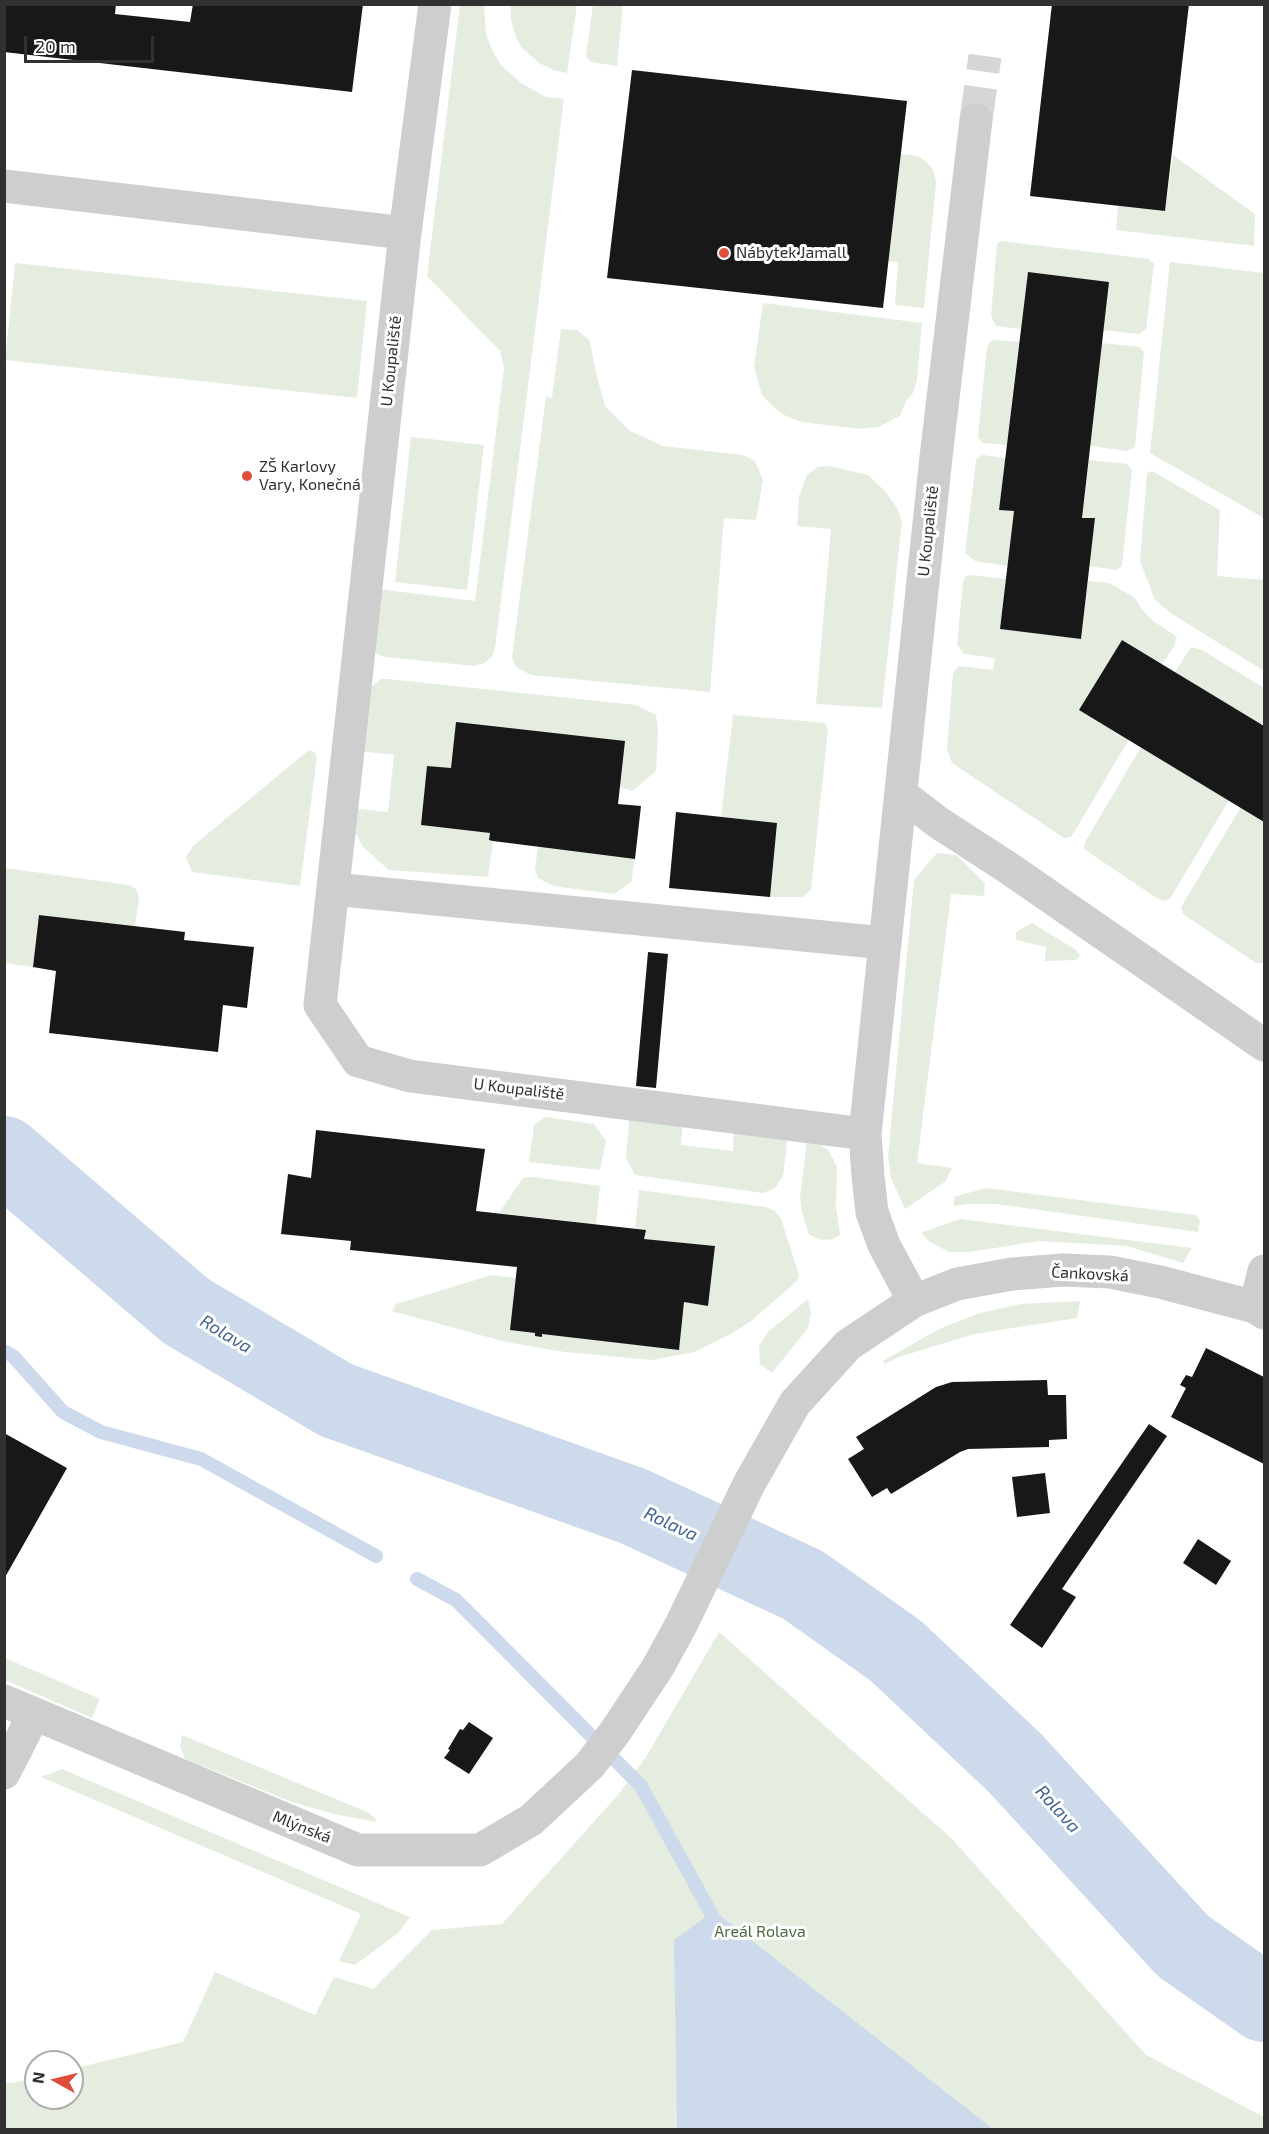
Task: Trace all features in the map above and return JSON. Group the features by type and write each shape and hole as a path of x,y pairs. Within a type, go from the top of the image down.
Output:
{"street":[{"name":"U Koupaliště","path":"435,4 405,233 320,1005 358,1061 410,1076 866,1134"},
{"name":"U Koupaliště","path":"914,1301 884,1245 872,1212 866,1134 936,458 976,120"},
{"path":"4,186 405,233"},
{"path":"902,794 939,823 1264,1045"},
{"path":"333,889 885,943"},
{"name":"Čankovská","path":"749,1484 795,1403 848,1345 914,1301 957,1284 1063,1270 1110,1272 1160,1282 1259,1310"},
{"path":"1259,1310 1264,1271"},
{"name":"Mlýnská","path":"4,1701 358,1850 480,1850 531,1820 590,1765 615,1732 658,1667 681,1625 749,1484"},
{"path":"4,1773 34,1714"}],"green space":[{"path":"460,5 484,5 486,35 502,66 521,83 546,97 564,99 495,648 492,657 475,666 385,657 377,654 373,648 378,589 475,601 504,368 500,351 427,276"},
{"path":"511,5 577,5 567,73 553,70 539,63 522,48 511,20"},
{"path":"593,5 623,5 617,66 591,62 586,56"},
{"path":"901,154 918,156 927,162 933,170 936,182 924,308 895,305 898,262 888,261"},
{"path":"1173,155 1255,214 1254,246 1116,230 1118,206 1165,211"},
{"path":"1001,241 1149,259 1154,264 1146,329 1139,334 1103,330 1108,282 1028,272 1021,329 996,326 991,316 997,244"},
{"path":"1170,262 1264,273 1264,518 1150,453"},
{"path":"15,263 367,301 357,398 5,360"},
{"path":"763,303 922,323 917,380 913,393 906,401 900,416 878,427 860,429 802,422 776,409 762,395 754,367"},
{"path":"561,329 577,330 590,341 605,406 630,431 663,446 743,455 755,461 763,480 756,520 724,518 710,692 531,675 516,667 512,657 546,396 552,398"},
{"path":"991,341 1019,342 1007,445 982,443 978,437 987,347"},
{"path":"1101,343 1140,347 1144,352 1135,447 1127,451 1090,446"},
{"path":"411,437 484,445 467,590 395,582"},
{"path":"982,455 1006,458 999,510 1014,511 1008,566 975,561 965,553 976,460"},
{"path":"1089,460 1127,464 1132,470 1122,566 1117,570 1089,566 1095,519 1082,518"},
{"path":"829,466 868,475 885,491 897,508 902,521 882,708 816,704 831,529 797,526 799,496 807,475 818,467"},
{"path":"1152,471 1220,510 1217,576 1264,580 1264,671 1172,614 1155,600 1140,561 1147,473"},
{"path":"966,576 1006,579 1000,629 1081,639 1088,581 1109,583 1135,598 1153,621 1176,636 1175,645 1162,664 1122,640 1129,739 1072,836 1064,838 952,763 947,749 953,673 959,666 993,670 995,658 964,654 957,645 963,582"},
{"path":"1191,647 1202,650 1264,688 1262,725 1175,672"},
{"path":"381,679 636,705 656,715 658,731 656,771 632,791 620,787 427,766 421,825 490,833 489,840 493,841 488,877 389,870 363,847 354,830 349,808 388,812 394,755 357,751 371,687"},
{"path":"733,715 825,723 828,729 811,890 802,897 770,897 777,823 721,817"},
{"path":"1141,747 1229,800 1171,897 1166,901 1158,899 1084,849 1085,842"},
{"path":"309,750 317,757 300,886 192,872 186,857 194,845"},
{"path":"1241,807 1264,822 1264,963 1256,963 1183,914 1181,907"},
{"path":"538,847 635,859 631,882 614,894 553,886 538,878 535,869"},
{"path":"937,853 956,855 985,883 984,896 951,894 917,1163 952,1168 946,1181 905,1209 891,1178 888,1156 914,880"},
{"path":"5,868 129,885 136,889 139,897 135,926 40,915 33,967 5,963"},
{"path":"1032,923 1076,950 1080,956 1076,960 1045,961 1046,947 1016,940 1016,932"},
{"path":"630,1113 683,1120 681,1145 733,1151 734,1125 788,1135 783,1176 775,1188 763,1193 635,1175 626,1159"},
{"path":"545,1117 594,1124 606,1141 600,1170 529,1162 534,1125"},
{"path":"807,1140 818,1143 829,1151 837,1167 836,1207 840,1235 833,1239 821,1240 809,1235 801,1208 800,1197"},
{"path":"533,1177 600,1186 596,1224 499,1213 523,1178"},
{"path":"986,1188 1196,1215 1200,1221 1198,1232 996,1204 954,1206 954,1197"},
{"path":"639,1190 766,1207 775,1211 781,1219 799,1275 797,1281 750,1322 729,1335 694,1352 652,1360 565,1352 506,1342 392,1311 396,1304 492,1275 516,1278 510,1330 678,1350 684,1302 708,1306 715,1246 644,1239 645,1230 635,1228"},
{"path":"960,1219 1192,1248 1183,1263 1127,1246 1040,1241 969,1252 949,1252 930,1242 921,1233"},
{"path":"808,1299 811,1314 808,1328 772,1373 760,1364 759,1346 768,1332"},
{"path":"1080,1301 1077,1318 974,1334 899,1357 885,1364 883,1361 939,1329 980,1313 1021,1304"},
{"name":"Areál Rolava","path":"719,1632 951,1838 1146,2055 1264,2117 1264,2130 5,2130 5,2083 24,2080 24,2110 84,2110 84,2066 183,2042 215,1972 315,2015 334,1977 373,1989 432,1930 502,1924 618,1795 646,1757"},
{"path":"5,1658 100,1699 92,1718 5,1680"},
{"path":"182,1735 367,1812 375,1818 376,1822 334,1814 292,1802 185,1759 180,1747"},
{"path":"62,1769 410,1917 398,1933 355,1965 339,1961 361,1914 41,1777"}],"water":[{"path":"714,1911 993,2129 677,2129 674,1940"}],"building":[{"path":"4,4 116,4 115,14 190,22 193,4 363,4 352,92 4,52"},
{"path":"1052,4 1189,4 1165,211 1030,196"},
{"path":"632,70 907,101 883,308 607,278"},
{"path":"1028,272 1109,282 1082,518 1095,518 1081,639 1000,629 1014,511 999,510"},
{"path":"1122,640 1264,726 1264,822 1079,710"},
{"path":"456,722 625,741 618,804 641,806 635,859 493,841 489,840 490,833 421,825 427,766 451,768"},
{"path":"676,812 777,823 770,897 669,888"},
{"path":"39,915 185,932 184,940 254,947 247,1008 223,1005 218,1052 49,1033 56,971 33,967"},
{"path":"648,952 668,954 656,1088 636,1086"},
{"path":"316,1130 485,1149 476,1211 646,1230 644,1239 715,1246 708,1306 684,1302 679,1350 542,1334 542,1337 535,1336 535,1333 510,1330 517,1267 350,1250 351,1241 281,1234 288,1174 311,1178"},
{"path":"1206,1348 1264,1377 1264,1464 1171,1417 1186,1388 1180,1385 1186,1375 1192,1377"},
{"path":"1047,1380 1048,1395 1066,1395 1067,1439 1049,1440 1049,1447 968,1449 891,1494 887,1488 872,1497 848,1459 864,1449 856,1437 936,1387 952,1382"},
{"path":"1149,1424 1167,1436 1062,1589 1076,1597 1042,1648 1010,1625"},
{"path":"4,1433 67,1468 4,1579"},
{"path":"1045,1473 1050,1513 1017,1517 1012,1477"},
{"path":"1198,1539 1231,1561 1216,1585 1183,1563"},
{"path":"469,1722 493,1738 469,1774 444,1758 460,1729 463,1730"}],"waterway":[{"name":"Rolava","path":"4,1155 186,1311 336,1400 633,1506 803,1585 896,1651 1015,1763 1183,1946 1264,2003"},
{"path":"4,1351 13,1356 63,1412 101,1432 201,1459 376,1556"},
{"path":"417,1579 456,1600 641,1786 719,1928"}],"tunnel":[{"path":"976,120 985,56"}],"place":[{"name":"Nábytek Jamall","path":"724,253"},
{"name":"ZŠ Karlovy Vary, Konečná","path":"247,476"}]}
